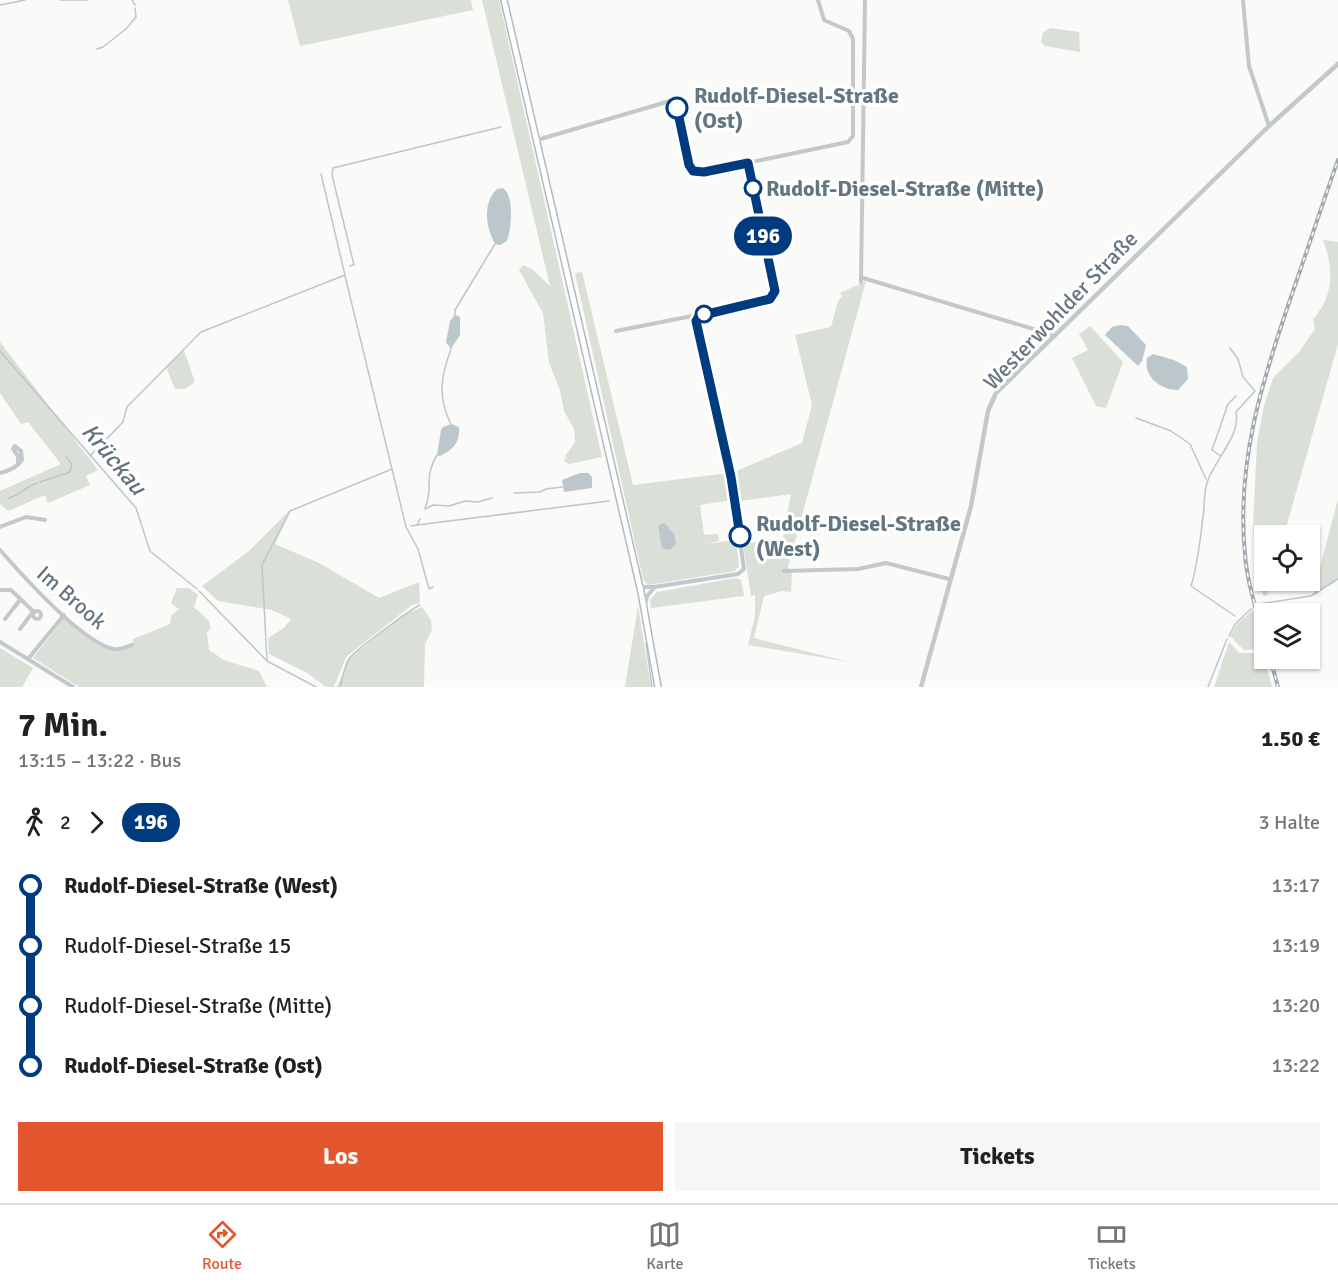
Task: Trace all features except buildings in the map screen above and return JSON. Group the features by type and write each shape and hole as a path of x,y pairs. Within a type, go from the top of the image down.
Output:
{"main road":[{"path":"504,0 641,590 658,687"}],"street":[{"path":"537,140 670,101 677,108 689,165 693,171 704,172 848,142 852,138 852,35 849,31 824,20 818,0"},
{"path":"865,0 862,280 1053,336"},
{"path":"1243,0 1249,66 1269,126"},
{"name":"Westerwohlder Straße","path":"921,687 971,506 988,411 999,388 1269,126 1338,64"},
{"path":"616,331 692,316 696,318 774,297 775,291 748,163"},
{"path":"641,590 738,574 744,569 731,477 696,318"},
{"path":"0,473 18,464"},
{"path":"0,527 26,517 45,520"},
{"name":"Im Brook","path":"0,550 29,582 84,633 107,647 118,650 132,645"},
{"path":"784,571 858,569 886,563 949,579"},
{"path":"644,607 647,596 654,588"},
{"path":"0,590 11,590 34,612 20,629"},
{"path":"4,619 20,600"},
{"path":"28,658 64,615"},
{"path":"0,642 73,687"}],"shaded area":[{"path":"288,0 471,0 473,10 300,46"},
{"path":"482,0 499,0 602,457 569,464 564,461 575,442 574,429 564,411 560,390 549,363 543,313 519,270 523,265 532,269 550,286"},
{"path":"1050,28 1079,32 1080,52 1045,46 1041,42 1043,33"},
{"path":"503,188 507,192 511,205 511,221 507,241 500,245 495,244 492,238 487,208 492,195 497,189"},
{"path":"1323,240 1338,242 1338,344 1287,525 1254,525 1254,536 1253,526 1257,443 1264,406 1273,378 1299,352 1315,329 1313,319 1325,301 1330,281 1327,250"},
{"path":"582,272 633,485 728,473 732,500 700,505 704,535 718,534 719,541 705,544 736,540 739,566 735,571 648,585 643,579 575,273"},
{"path":"866,281 788,567 792,574 791,592 782,591 764,596 754,638 849,662 748,645 755,616 755,595 751,596 743,544 783,538 791,494 739,501 734,472 802,443 812,405 795,335 831,327 838,301 842,296 840,293"},
{"path":"455,315 460,317 460,335 451,349 446,342 450,321"},
{"path":"1090,326 1123,362 1106,408 1096,406 1072,358 1088,350 1079,334"},
{"path":"1128,326 1146,345 1142,361 1138,366 1105,335 1112,327"},
{"path":"0,342 98,470 86,476 90,485 48,503 45,495 8,511 0,504 0,491 61,464 28,422 21,424 0,393"},
{"path":"184,351 195,382 185,389 175,389 166,367"},
{"path":"1153,354 1174,360 1187,367 1188,379 1178,390 1165,388 1151,376 1146,365 1147,358"},
{"path":"451,424 459,427 457,441 449,451 440,456 437,455 441,430"},
{"path":"580,473 588,473 592,477 592,488 564,492 562,480"},
{"path":"1338,499 1338,580 1320,590 1320,567"},
{"path":"292,508 275,544 319,563 379,598 419,582 420,603 412,605 346,657 334,687 326,687 307,673 269,654 268,638 284,628 291,619 272,610 218,601 202,586 249,551"},
{"path":"664,523 674,534 676,543 670,550 662,548 658,526"},
{"path":"735,578 741,580 744,596 651,608 650,600 657,592"},
{"path":"177,588 189,588 198,595 194,607 209,621 211,629 207,632 209,650 224,660 259,671 267,687 79,687 33,658 64,618 95,643 104,647 122,650 132,647 133,639 170,624 171,616 179,609 171,603"},
{"path":"1262,591 1268,591 1267,595 1263,596"},
{"path":"638,606 651,687 625,687"},
{"path":"422,607 431,620 432,630 425,644 424,687 337,687 349,659 403,615"},
{"path":"1253,610 1254,650 1244,650 1230,636 1238,623"},
{"path":"1229,642 1239,653 1254,653 1254,669 1267,669 1272,687 1214,687"},
{"path":"0,648 33,668 22,687 0,687"}],"waterway":[{"path":"0,5 25,0"},
{"path":"60,0 87,0"},
{"path":"132,0 135,5"},
{"path":"97,49 126,29 136,17 135,8"},
{"path":"350,266 354,265 332,175 333,168 501,127"},
{"path":"90,456 123,422 127,407 201,332 345,275 321,174"},
{"path":"455,315 455,310 495,244"},
{"path":"345,276 392,469"},
{"path":"1230,348 1238,359 1243,377 1255,391 1236,412 1235,430 1206,485 1204,512 1191,586 1235,616"},
{"path":"451,349 442,386 444,405 451,424"},
{"name":"Krückau","path":"0,351 136,508 150,551 197,589"},
{"path":"1221,456 1212,450 1228,404 1236,396"},
{"path":"1136,418 1171,431 1190,444 1206,479"},
{"path":"425,508 429,494 430,470 437,455"},
{"path":"40,482 70,472 72,464 66,457"},
{"path":"267,661 262,565 290,511 392,469 406,527 418,549 429,589 433,587"},
{"path":"8,498 37,483"},
{"path":"514,493 540,492 562,487"},
{"path":"425,509 433,505 449,506 465,501 478,502 492,498"},
{"path":"417,525 609,501"},
{"path":"411,526 417,525 420,519"},
{"path":"1265,603 1311,596 1338,579"},
{"name":"Krückau","path":"199,591 267,661 316,687"},
{"path":"340,687 349,659 420,605"},
{"path":"1229,636 1236,623 1251,609"},
{"path":"1208,687 1227,639"},
{"path":"646,643 652,687"}],"railway":[{"path":"1255,603 1246,565 1243,521 1244,488 1254,423 1280,328 1338,160"},
{"path":"1273,669 1278,687"}],"bus line":[{"name":"196","path":"677,108 689,165 693,171 704,172 748,163 775,291 774,297 770,299 696,318 731,477 740,536"}],"place":[{"name":"Rudolf-Diesel-Straße (Ost)","path":"677,108"},
{"name":"Rudolf-Diesel-Straße (Mitte)","path":"753,188"},
{"name":"Rudolf-Diesel-Straße (West)","path":"740,536"}]}
